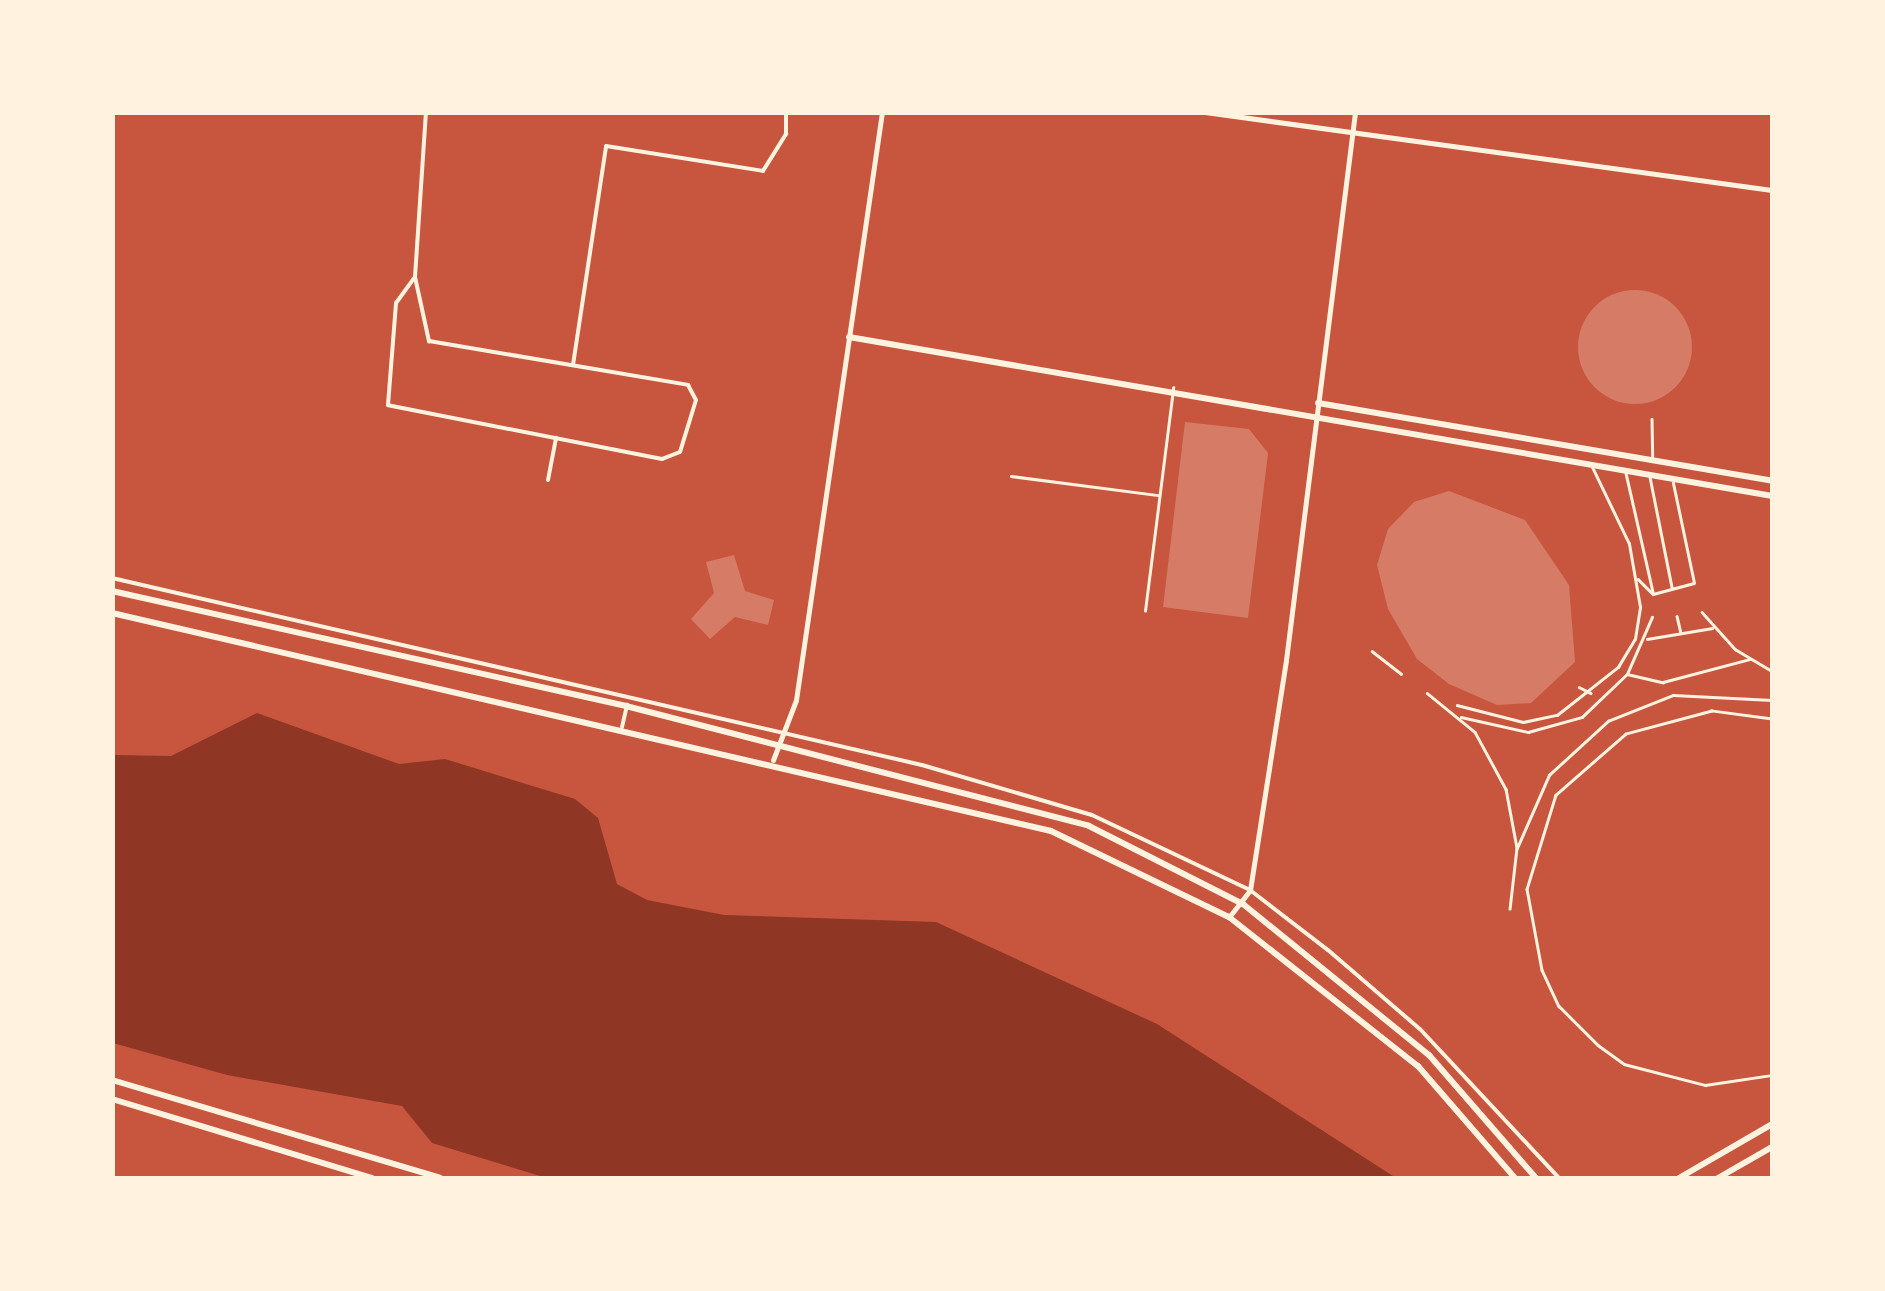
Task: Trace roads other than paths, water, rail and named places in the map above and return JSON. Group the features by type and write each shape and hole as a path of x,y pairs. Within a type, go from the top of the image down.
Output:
{"main road":[{"path":"849,337 1173,388 1316,417 1772,496"},
{"path":"1318,403 1772,482"},
{"path":"112,591 627,703 1089,826 1243,904 1429,1056 1536,1178"},
{"path":"112,612 773,760 1052,831 1229,917 1418,1066 1516,1178"},
{"path":"112,1080 440,1178"},
{"path":"112,1100 372,1178"},
{"path":"1679,1178 1772,1124"},
{"path":"1718,1178 1772,1147"},
{"path":"398,1178 402,1167"}],"street":[{"path":"416,276 396,304 388,405 672,457 696,400 688,386 429,340 416,276 426,112"},
{"path":"572,366 606,146 763,171 786,134 786,112"},
{"path":"773,760 779,734 796,700 882,112"},
{"path":"1205,112 1772,190"},
{"path":"1229,917 1243,904 1250,890 1355,112"},
{"path":"1146,611 1173,388"},
{"path":"1652,419 1653,462"},
{"path":"548,480 556,438"},
{"path":"1592,466 1637,578 1653,594"},
{"path":"1626,472 1653,594"},
{"path":"1010,476 1159,496"},
{"path":"1650,476 1672,589"},
{"path":"1653,594 1694,584 1672,479"},
{"path":"112,578 627,703 779,734 1092,815 1250,890 1420,1029 1559,1178"},
{"path":"1457,705 1523,722 1591,693 1634,639 1637,578"},
{"path":"1702,612 1713,628 1750,659 1772,671"},
{"path":"1677,616 1681,633"},
{"path":"1461,718 1528,732 1554,728 1582,717 1627,674 1647,639 1652,617"},
{"path":"1647,639 1713,628"},
{"path":"1372,651 1401,674"},
{"path":"1627,674 1664,682 1750,659"},
{"path":"1580,687 1591,693"},
{"path":"1426,693 1461,718 1506,789 1517,848 1510,909"},
{"path":"1517,848 1549,775 1608,720 1673,695 1772,700"},
{"path":"622,727 627,703"},
{"path":"1772,719 1712,711 1626,734 1556,795 1536,837 1527,890 1542,970 1559,1006 1624,1064 1705,1085 1772,1074"}]}
